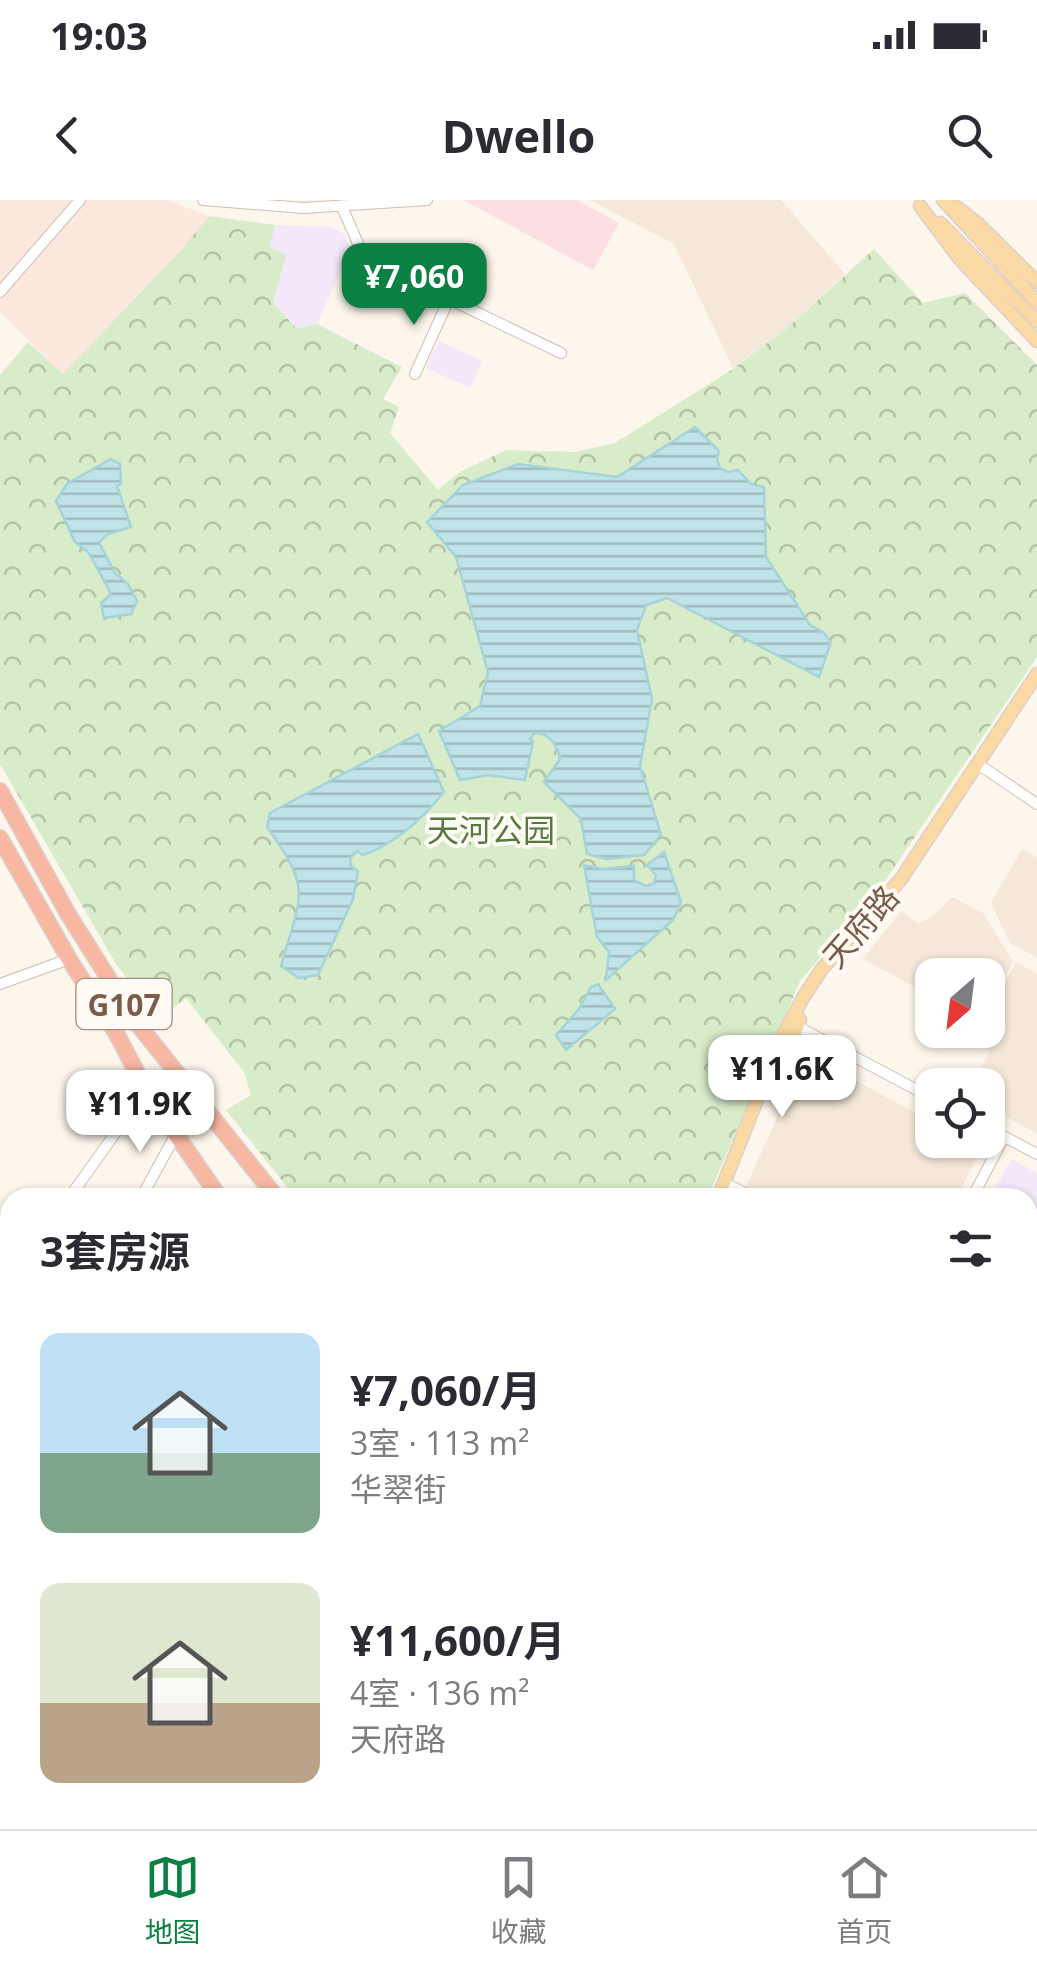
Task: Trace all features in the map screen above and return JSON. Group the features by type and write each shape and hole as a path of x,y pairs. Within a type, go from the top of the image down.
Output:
{"highway":[{"name":"G107","path":"0,791 68,914 136,1022 268,1188"},
{"name":"G107","path":"0,838 146,1090 213,1188"}],"main road":[{"path":"945,200 978,224 1037,282"},
{"path":"945,200 1037,302"},
{"path":"918,203 1037,321"},
{"path":"918,203 959,258 1037,340"},
{"name":"天府路","path":"981,766 1037,674"},
{"name":"天府路","path":"722,1188 816,978 901,879 1037,688"},
{"name":"天府路","path":"731,1188 794,1024"}],"street":[{"path":"0,292 80,200"},
{"path":"203,200 289,207 427,200"},
{"path":"342,207 364,257 378,268 561,353"},
{"path":"415,374 449,299"},
{"path":"981,766 1037,804"},
{"path":"0,984 69,959"},
{"path":"794,1024 915,1089"},
{"path":"76,1188 146,1090"},
{"path":"146,1188 176,1134"},
{"path":"1005,1138 1037,1154"},
{"path":"977,1188 993,1158"}],"shaded area":[{"path":"0,200 167,200 209,216 63,375 0,312"},
{"path":"463,200 577,200 619,223 593,270"},
{"path":"590,200 781,200 845,274 786,329 733,368 674,244"},
{"path":"275,225 331,227 343,233 350,250 317,324 297,329 273,303 286,255 270,247"},
{"path":"439,258 475,275 463,298 427,281"},
{"path":"439,341 482,361 470,388 426,368"},
{"path":"1022,849 1037,857 1037,958 1010,943 991,903"},
{"path":"952,897 983,913 1013,961 1005,976 1005,958 915,958 915,987 863,959 901,911 919,924"},
{"path":"1016,962 1037,974 1037,1134 1005,1116 1005,1068 982,1068 990,1051 985,1048 1005,1048 1005,983"},
{"path":"806,1053 915,1113 915,1158 977,1158 962,1188 745,1188"},
{"path":"1012,1159 1037,1173 1037,1188 995,1188"}],"green space":[{"name":"天河公园","path":"209,216 275,225 270,247 286,255 273,303 297,329 317,324 402,367 383,399 399,407 390,433 438,490 460,472 506,450 575,452 615,443 733,369 786,329 874,249 923,303 965,293 1037,365 1037,657 878,891 800,981 712,1188 288,1188 226,1110 251,1095 244,1072 186,998 159,1020 116,964 0,764 0,375 28,342 63,374"}],"water":[{"path":"695,427 719,451 720,468 728,472 738,470 751,484 764,487 766,557 810,625 831,642 819,677 667,598 646,605 637,630 652,699 640,766 661,835 644,855 607,859 587,854 581,819 544,782 560,759 548,737 534,733 530,739 533,742 525,780 488,775 460,780 439,731 480,706 488,672 456,557 427,522 463,485 518,464 617,477"},
{"path":"111,459 120,464 121,484 117,486 131,527 108,534 99,542 115,573 128,584 137,601 131,614 104,618 101,603 111,594 89,553 75,542 56,501 67,484"},
{"path":"418,734 444,792 397,837 363,855 357,851 350,858 351,866 358,871 353,899 318,975 299,978 281,966 299,894 291,865 267,827 270,813"},
{"path":"664,852 681,902 673,920 606,980 609,952 597,937 584,865 603,869 634,866 634,880 646,886 654,884 656,875 647,865"},
{"path":"598,984 615,1009 566,1050 556,1035 579,1009 591,987"}]}
